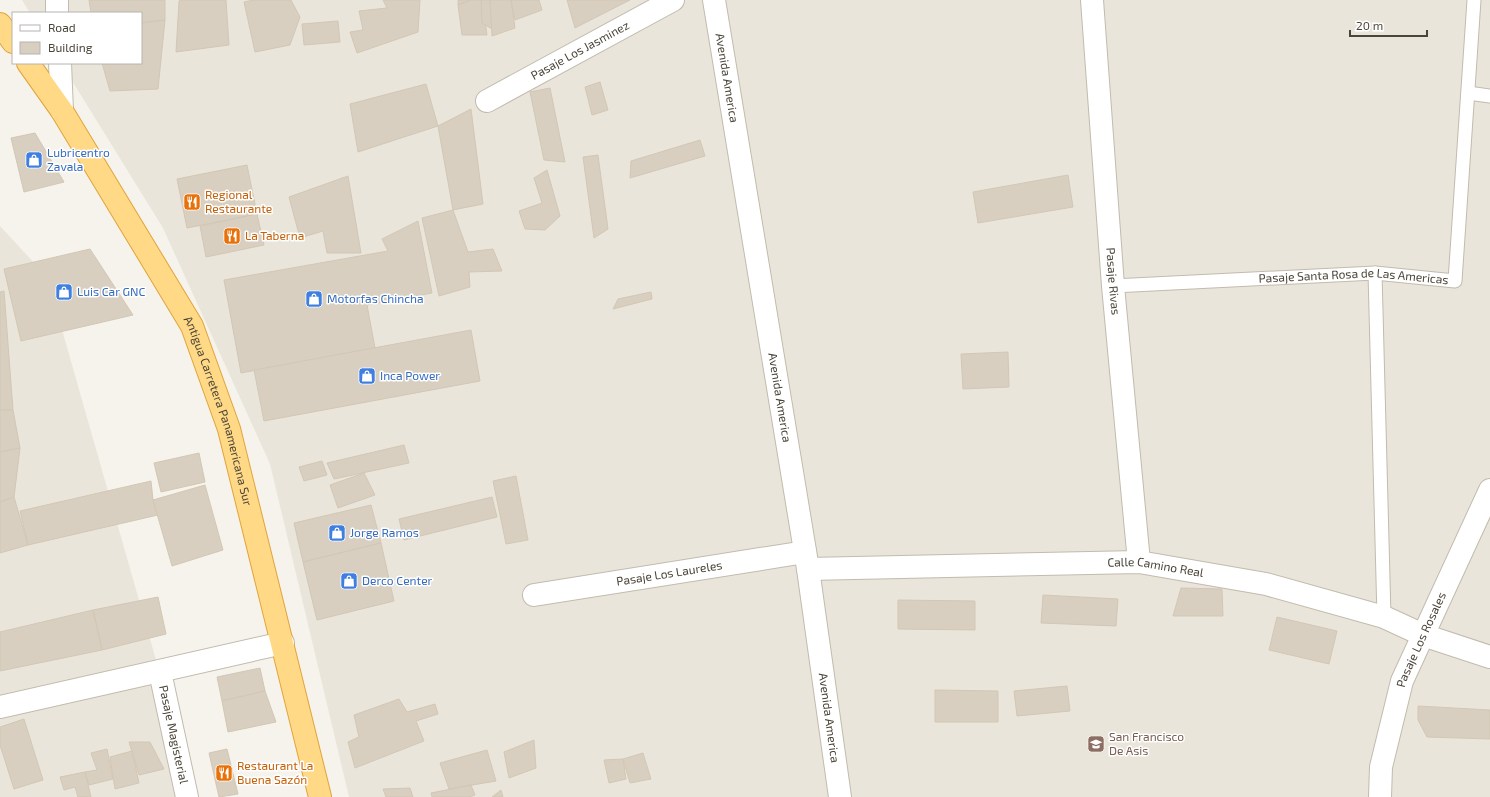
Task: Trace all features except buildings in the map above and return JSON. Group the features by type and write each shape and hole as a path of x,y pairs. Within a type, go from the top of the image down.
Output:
{"highway":[{"path":"0,24 12,41"},
{"name":"Antigua Carretera Panamericana Sur","path":"29,64 62,112 192,326 229,429 320,797"}],"street":[{"path":"57,0 57,12"},
{"name":"Pasaje Los Jasminez","path":"487,101 673,0"},
{"name":"Avenida America","path":"714,0 807,560 840,797"},
{"name":"Pasaje Rivas","path":"1092,0 1113,286 1138,562"},
{"path":"60,64 62,112"},
{"name":"Pasaje Los Rosales","path":"1380,797 1381,767 1402,681 1490,490"},
{"name":"Calle Camino Real","path":"807,560 1138,562 1266,584 1384,618 1423,635 1490,657"},
{"name":"Pasaje Los Laureles","path":"534,595 807,560"},
{"path":"0,707 283,643"},
{"name":"Pasaje Magisterial","path":"160,672 187,797"}],"lane":[{"name":"Pasaje Santa Rosa de Las Americas","path":"1113,286 1375,273 1455,281 1474,0"},
{"path":"1468,93 1490,96"},
{"path":"1375,273 1384,618"}],"shaded area":[{"path":"22,0 1490,0 1490,797 349,797 270,464 163,228 62,64 142,64 142,12 29,12"},
{"path":"0,226 47,277 195,797 0,797"}],"place":[{"name":"Lubricentro Zavala","path":"34,160"},
{"name":"Regional Restaurante","path":"192,202"},
{"name":"La Taberna","path":"232,236"},
{"name":"Luis Car GNC","path":"64,292"},
{"name":"Motorfas Chincha","path":"314,299"},
{"name":"Inca Power","path":"367,376"},
{"name":"Jorge Ramos","path":"337,533"},
{"name":"Derco Center","path":"349,581"},
{"name":"San Francisco De Asis","path":"1096,744"},
{"name":"Restaurant La Buena Sazón","path":"224,773"}]}
